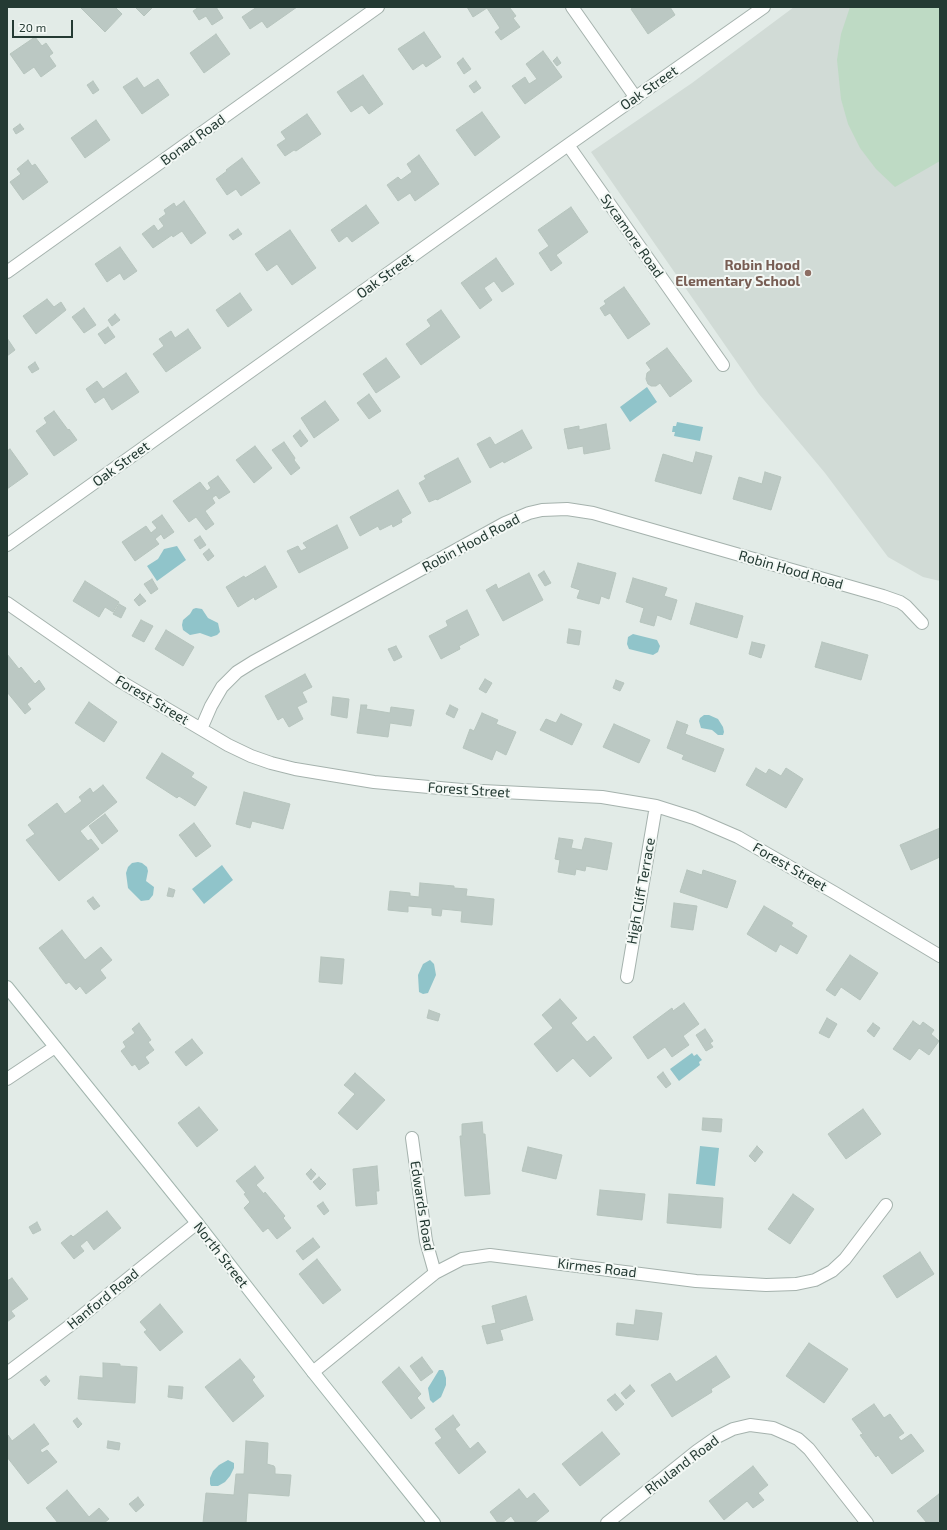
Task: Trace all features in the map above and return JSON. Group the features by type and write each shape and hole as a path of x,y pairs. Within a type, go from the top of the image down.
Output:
{"street":[{"name":"Bonad Road","path":"7,272 378,7"},
{"path":"572,7 636,98"},
{"name":"Oak Street","path":"7,545 764,7"},
{"name":"Sycamore Road","path":"568,145 722,365"},
{"name":"Robin Hood Road","path":"201,729 211,706 222,687 230,677 242,668 505,523 529,513 542,510 567,509 593,513 883,596 900,602 906,606 922,623"},
{"name":"Forest Street","path":"7,603 112,676 228,745 251,756 271,763 322,774 413,786 492,792 602,797 656,806 694,818 738,837 940,956"},
{"name":"High Cliff Terrace","path":"627,977 656,806"},
{"name":"North Street","path":"7,987 434,1523"},
{"path":"7,1079 55,1047"},
{"name":"Edwards Road","path":"412,1138 426,1241 435,1273"},
{"name":"Kirmes Road","path":"313,1372 435,1273 446,1266 462,1260 490,1255 696,1280 766,1285 804,1283 820,1278 838,1266 886,1205"},
{"name":"Hanford Road","path":"7,1373 68,1327 197,1224"},
{"name":"Rhuland Road","path":"607,1523 697,1451 717,1437 733,1429 750,1425 773,1428 798,1439 809,1449 867,1523"}],"shaded area":[{"name":"Robin Hood Elementary School","path":"794,7 940,7 940,581 923,577 888,557 825,473 759,394 591,152 692,83"}],"green space":[{"path":"850,7 940,7 940,161 895,187 876,169 860,148 848,124 841,99 837,60 841,34"}],"water":[{"path":"647,387 657,402 630,422 620,407"},
{"path":"677,422 703,427 700,441 674,436 675,432 672,432 673,426 676,426"},
{"path":"177,546 186,560 157,581 147,566 158,559 164,549"},
{"path":"193,609 202,609 208,618 218,623 220,632 217,635 211,637 200,633 190,635 183,630 183,620"},
{"path":"633,634 657,640 660,646 658,652 653,655 629,649 627,644 628,637"},
{"path":"704,715 709,715 718,719 723,727 723,735 718,735 712,730 701,728 699,721"},
{"path":"138,862 147,867 148,871 146,881 154,887 153,895 149,900 141,901 128,888 126,873 128,867 132,863"},
{"path":"222,865 233,880 204,904 192,889"},
{"path":"430,960 434,964 436,975 428,993 423,994 419,992 418,975 423,964"},
{"path":"692,1053 694,1056 697,1054 702,1060 699,1062 700,1065 679,1081 670,1069"},
{"path":"700,1146 719,1148 715,1186 696,1184"},
{"path":"439,1370 443,1370 444,1372 446,1385 441,1397 433,1403 430,1400 428,1388"},
{"path":"228,1460 234,1463 234,1468 230,1476 225,1482 218,1486 211,1486 210,1478 213,1471 219,1465"}],"building":[{"path":"80,7 115,7 122,14 105,32"},
{"path":"135,7 153,7 144,16"},
{"path":"199,7 216,7 223,18 212,25 206,16 199,20 193,11"},
{"path":"257,7 297,7 267,28 262,21 250,29 242,17"},
{"path":"467,7 511,7 510,8 516,16 513,18 520,27 501,40 495,32 500,28 487,8 473,17"},
{"path":"634,7 670,7 675,15 648,34 631,9"},
{"path":"424,32 441,57 426,67 423,63 413,70 398,49"},
{"path":"216,34 230,54 204,73 190,53"},
{"path":"35,37 42,46 46,43 53,53 49,56 56,66 41,77 34,67 24,74 10,54"},
{"path":"543,51 562,77 525,104 512,86 525,77 529,84 537,79 526,64"},
{"path":"557,57 561,63 557,66 553,61"},
{"path":"463,58 471,69 464,74 457,63"},
{"path":"363,75 383,104 369,114 362,105 351,112 337,92"},
{"path":"137,78 144,88 158,79 169,95 142,114 123,87"},
{"path":"93,81 99,90 93,94 87,85"},
{"path":"476,81 481,88 474,93 469,86"},
{"path":"482,112 500,137 475,156 456,130"},
{"path":"307,114 321,134 296,151 294,150 285,156 277,145 286,139 281,132"},
{"path":"96,120 110,140 85,158 71,138"},
{"path":"20,124 24,129 16,134 13,129"},
{"path":"419,155 439,184 415,201 410,193 398,201 387,185 398,177 401,180 412,172 407,164"},
{"path":"242,158 260,183 241,196 236,189 227,195 216,179"},
{"path":"28,160 32,166 35,164 48,182 23,200 10,182 21,174 17,169"},
{"path":"184,201 206,233 191,244 182,231 173,237 172,235 153,248 142,234 154,225 158,231 164,226 159,219 166,214 164,210 174,203 176,207"},
{"path":"366,205 379,223 352,242 347,236 339,242 331,230"},
{"path":"571,207 588,232 556,255 562,263 551,271 539,253 549,246 538,230"},
{"path":"238,229 242,234 233,240 229,235"},
{"path":"290,230 316,268 292,285 277,264 267,271 255,254"},
{"path":"120,247 137,271 124,280 120,273 107,282 95,264"},
{"path":"496,258 514,284 502,292 494,281 484,288 492,300 480,309 461,283"},
{"path":"624,287 650,324 628,339 610,313 605,316 600,308 606,304 604,301"},
{"path":"240,293 252,310 228,327 216,310"},
{"path":"47,299 54,307 61,302 66,310 36,334 23,316"},
{"path":"84,308 96,325 84,333 72,317"},
{"path":"441,310 460,337 421,365 406,344 431,326 427,320"},
{"path":"115,314 120,320 112,326 108,320"},
{"path":"108,327 115,337 105,344 98,334"},
{"path":"188,329 201,348 166,372 153,354 164,346 159,339 171,331 175,338"},
{"path":"7,338 15,350 7,356"},
{"path":"667,348 692,381 670,397 660,383 656,386 651,386 648,384 646,379 647,373 651,370 646,363"},
{"path":"386,358 400,377 376,393 363,374"},
{"path":"35,362 39,369 32,373 28,367"},
{"path":"126,373 139,392 112,410 104,397 95,403 86,389 97,381 103,389"},
{"path":"369,394 381,411 369,419 357,403"},
{"path":"325,401 339,420 314,438 301,418"},
{"path":"54,411 77,440 54,456 36,431 47,423 44,418"},
{"path":"606,424 610,449 584,454 583,446 568,449 564,429 579,426 579,430"},
{"path":"300,430 308,441 301,447 293,436"},
{"path":"522,430 532,448 504,463 503,461 490,468 477,444 490,437 495,445"},
{"path":"284,442 300,468 291,475 272,450"},
{"path":"255,446 272,468 254,483 236,460"},
{"path":"10,449 28,474 7,489 7,451"},
{"path":"696,452 712,456 701,494 655,481 663,454 693,463"},
{"path":"458,458 471,482 437,500 436,499 429,502 419,483 426,479 424,476"},
{"path":"765,472 781,477 771,510 733,499 739,477 762,484"},
{"path":"218,476 230,492 219,499 216,495 212,498 215,503 205,511 214,524 206,530 196,517 189,522 173,501 200,482 207,491 211,488 208,483"},
{"path":"398,490 411,513 401,519 402,522 393,527 392,524 380,530 378,526 360,536 350,517"},
{"path":"162,515 174,532 164,539 161,534 155,539 159,544 135,561 122,542 146,526 151,533 157,528 152,522"},
{"path":"337,525 348,548 299,573 287,551 298,546 301,551 307,548 303,543"},
{"path":"200,536 206,545 200,549 194,540"},
{"path":"209,549 214,556 208,561 203,554"},
{"path":"578,563 616,573 609,599 601,596 599,604 577,598 580,590 571,587"},
{"path":"265,566 277,587 255,600 254,597 238,607 226,587"},
{"path":"544,571 551,583 545,586 538,575"},
{"path":"529,573 543,600 503,621 486,590 496,584 498,589"},
{"path":"633,578 667,588 664,596 677,600 671,620 657,615 654,626 640,622 644,608 626,602"},
{"path":"152,579 158,589 151,594 144,584"},
{"path":"85,581 119,602 113,612 105,607 99,617 73,601"},
{"path":"140,594 146,601 139,606 134,600"},
{"path":"696,603 743,616 737,638 690,624"},
{"path":"119,604 126,608 121,618 113,614"},
{"path":"467,610 479,635 459,646 460,649 441,659 429,636 448,626 446,621"},
{"path":"141,620 153,626 144,642 132,636"},
{"path":"569,629 581,631 579,645 567,643"},
{"path":"166,630 194,647 183,666 155,649"},
{"path":"752,642 765,645 761,658 749,654"},
{"path":"822,642 868,655 861,680 815,667"},
{"path":"396,646 402,657 394,661 388,649"},
{"path":"7,654 19,669 21,667 35,684 39,680 45,689 27,704 31,709 25,714 7,692"},
{"path":"305,674 312,687 302,692 307,702 297,707 303,719 289,727 283,717 278,720 265,696"},
{"path":"485,679 492,683 486,693 479,689"},
{"path":"616,680 624,683 620,691 613,688"},
{"path":"333,697 349,699 347,718 331,715"},
{"path":"89,702 117,722 104,742 75,723"},
{"path":"361,705 367,705 366,709 390,713 391,707 414,710 411,726 390,723 388,737 357,733"},
{"path":"450,705 458,709 454,718 446,714"},
{"path":"482,713 498,720 496,724 516,732 506,755 496,750 492,760 463,748 470,729 474,731"},
{"path":"561,714 582,724 572,745 540,730 546,719 556,723"},
{"path":"677,721 688,725 685,734 724,749 715,772 682,759 684,755 667,748"},
{"path":"614,724 650,740 639,763 603,747"},
{"path":"162,753 194,773 191,777 207,787 195,806 179,796 177,798 146,778"},
{"path":"756,768 766,774 769,769 781,776 786,768 803,779 786,808 746,785"},
{"path":"103,785 117,802 80,831 88,841 91,839 99,849 59,881 26,840 35,834 28,825 57,803 65,814 82,801 79,797 90,788 93,793"},
{"path":"244,792 290,804 283,829 252,821 250,828 236,824"},
{"path":"105,814 118,831 102,844 89,826"},
{"path":"194,823 211,846 196,857 179,835"},
{"path":"940,828 940,857 911,870 900,845"},
{"path":"559,838 573,840 571,848 582,850 585,838 612,843 607,870 586,866 585,871 576,869 575,875 558,872 560,860 555,859"},
{"path":"687,870 702,875 703,870 736,881 727,908 680,892"},
{"path":"420,883 454,886 454,888 467,889 466,896 494,899 492,925 461,922 462,911 442,909 441,916 432,915 432,908 408,906 408,912 388,910 390,891 410,893 410,896 419,897"},
{"path":"169,888 175,890 173,897 167,896"},
{"path":"93,897 100,906 94,910 87,901"},
{"path":"674,903 697,906 693,930 671,927"},
{"path":"764,906 793,923 791,926 807,936 797,954 780,944 776,952 747,934"},
{"path":"62,930 85,960 101,947 112,960 100,970 106,978 86,994 80,986 76,990 69,982 66,984 39,948"},
{"path":"850,955 878,973 860,1000 841,987 835,996 826,990"},
{"path":"321,957 344,959 342,984 319,982"},
{"path":"560,999 577,1018 571,1023 587,1042 594,1036 612,1058 590,1077 573,1058 557,1072 534,1044 553,1028 542,1015"},
{"path":"684,1003 699,1024 683,1036 689,1045 672,1057 665,1047 648,1059 633,1037 672,1008 673,1011"},
{"path":"429,1010 440,1014 438,1021 427,1018"},
{"path":"827,1018 837,1024 829,1038 819,1033"},
{"path":"913,1021 920,1026 923,1022 934,1030 931,1034 939,1041 929,1055 919,1048 910,1060 893,1049"},
{"path":"139,1023 151,1040 148,1042 154,1050 145,1057 149,1063 139,1070 135,1064 132,1066 121,1051 126,1047 123,1042 135,1033 132,1029"},
{"path":"873,1023 880,1028 874,1037 867,1031"},
{"path":"705,1029 713,1041 710,1043 713,1047 706,1051 696,1035"},
{"path":"192,1039 203,1053 186,1066 175,1052"},
{"path":"663,1072 671,1084 666,1088 657,1077"},
{"path":"355,1073 385,1100 357,1130 338,1113 355,1094 344,1085"},
{"path":"199,1107 218,1130 197,1147 178,1123"},
{"path":"863,1109 881,1134 846,1159 828,1134"},
{"path":"703,1118 722,1119 721,1132 702,1130"},
{"path":"482,1122 483,1134 485,1134 490,1194 465,1196 460,1136 462,1136 462,1124"},
{"path":"757,1146 763,1152 755,1162 749,1156"},
{"path":"528,1147 562,1155 556,1179 522,1171"},
{"path":"255,1166 264,1178 256,1185 264,1194 265,1192 285,1216 283,1218 291,1228 277,1239 268,1228 263,1232 244,1208 250,1202 244,1194 246,1193 236,1181"},
{"path":"377,1166 379,1191 376,1191 377,1204 356,1206 353,1169"},
{"path":"311,1169 316,1174 311,1180 306,1174"},
{"path":"319,1177 326,1184 320,1190 313,1182"},
{"path":"600,1190 645,1194 642,1220 597,1215"},
{"path":"669,1194 723,1198 721,1228 667,1223"},
{"path":"793,1194 814,1209 790,1244 768,1229"},
{"path":"323,1202 329,1211 324,1215 317,1206"},
{"path":"107,1211 121,1228 94,1250 87,1240 80,1246 84,1251 74,1259 61,1243 71,1235 73,1237"},
{"path":"37,1222 41,1230 33,1234 29,1227"},
{"path":"313,1238 320,1247 303,1260 296,1251"},
{"path":"920,1252 934,1274 897,1298 883,1276"},
{"path":"317,1259 341,1290 323,1304 299,1274"},
{"path":"12,1278 28,1299 11,1311 15,1316 7,1322 7,1281"},
{"path":"526,1296 533,1320 500,1330 503,1340 487,1344 482,1326 496,1323 492,1306"},
{"path":"160,1304 183,1332 160,1351 144,1332 147,1330 140,1322"},
{"path":"636,1310 662,1313 658,1340 616,1335 617,1323 634,1325"},
{"path":"809,1343 848,1369 824,1403 786,1376"},
{"path":"716,1356 730,1377 711,1389 712,1392 672,1417 651,1385 670,1373 676,1382"},
{"path":"422,1357 433,1372 421,1381 410,1366"},
{"path":"240,1359 255,1377 252,1380 264,1396 233,1422 205,1387"},
{"path":"103,1363 137,1367 135,1403 78,1399 80,1376 103,1378"},
{"path":"399,1367 421,1394 417,1398 425,1408 411,1419 382,1382"},
{"path":"46,1376 50,1381 45,1386 40,1380"},
{"path":"630,1385 635,1391 626,1399 621,1393"},
{"path":"169,1386 183,1387 182,1399 168,1397"},
{"path":"615,1394 624,1404 616,1411 607,1400"},
{"path":"874,1404 884,1418 890,1414 904,1433 898,1437 901,1441 911,1434 924,1451 892,1474 878,1455 876,1457 860,1435 863,1434 852,1419"},
{"path":"453,1415 460,1425 455,1429 470,1449 478,1442 486,1452 459,1474 435,1443 442,1438 435,1429"},
{"path":"77,1418 82,1424 78,1428 73,1421"},
{"path":"34,1424 49,1444 40,1450 42,1453 47,1450 57,1462 28,1484 7,1457 7,1437 8,1435 12,1441"},
{"path":"602,1432 620,1454 580,1486 562,1464"},
{"path":"108,1441 120,1443 119,1450 107,1448"},
{"path":"246,1441 268,1443 267,1464 274,1466 275,1474 291,1475 289,1496 248,1493 246,1523 203,1523 206,1493 234,1495 236,1474 244,1474"},
{"path":"753,1466 768,1485 758,1493 764,1500 753,1508 747,1501 724,1520 709,1501"},
{"path":"519,1489 527,1499 534,1493 549,1511 534,1523 516,1523 511,1516 502,1523 498,1523 490,1512"},
{"path":"67,1490 89,1517 99,1508 109,1519 104,1523 58,1523 46,1508"},
{"path":"939,1494 940,1523 927,1523 917,1511"},
{"path":"138,1497 144,1505 136,1512 129,1504"}],"place":[{"name":"Robin Hood Elementary School","path":"808,273"}]}
